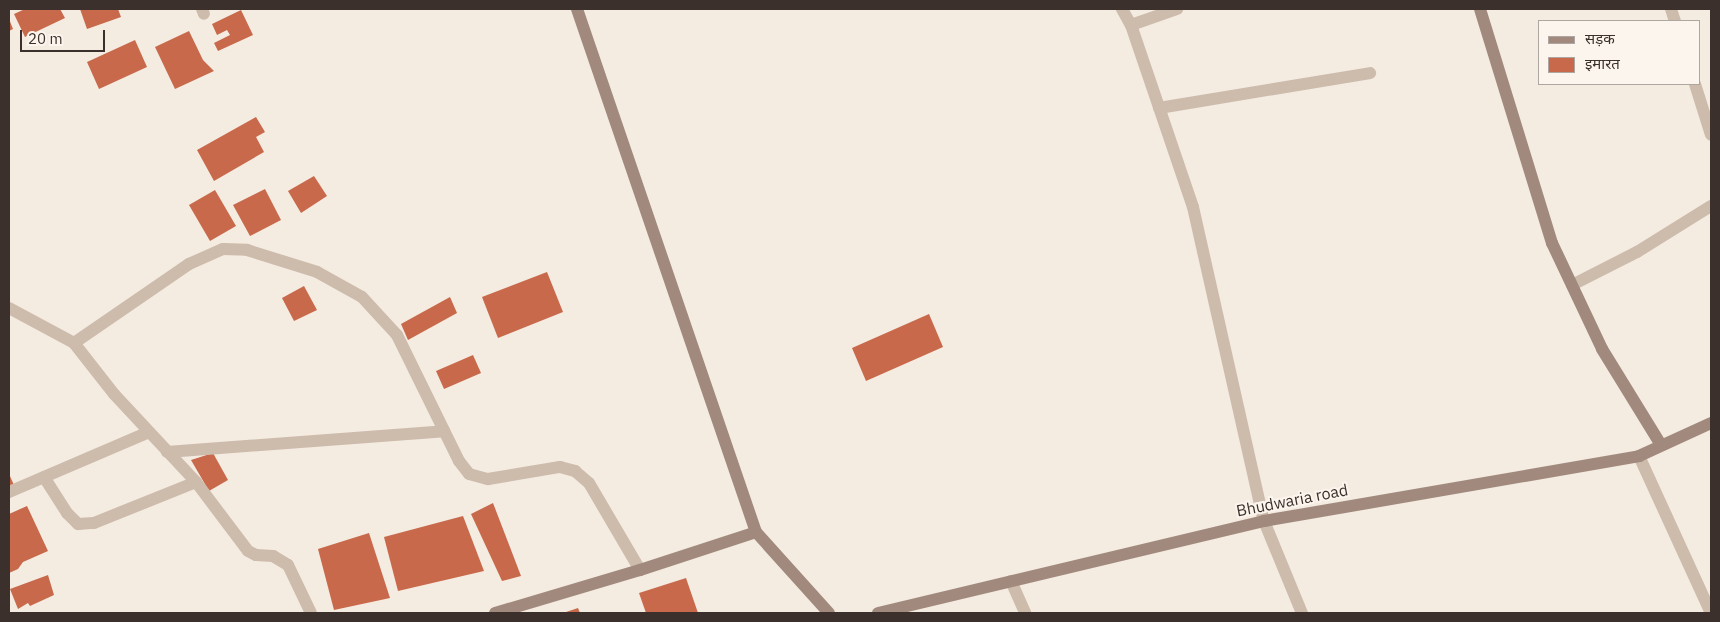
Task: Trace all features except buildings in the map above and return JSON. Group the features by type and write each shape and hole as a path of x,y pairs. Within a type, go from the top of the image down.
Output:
{"street":[{"path":"577,9 756,532 829,613"},
{"path":"1122,9 1131,25 1193,207 1264,521 1302,613"},
{"path":"1131,25 1177,9"},
{"path":"1480,9 1552,243 1602,349 1662,444"},
{"path":"1159,108 1370,73"},
{"path":"1695,85 1711,135"},
{"path":"1572,284 1637,252 1711,206"},
{"path":"74,343 189,264 222,249 247,250 317,272 362,296 397,335 459,461 469,474 488,479 560,467 574,472 589,483 640,570"},
{"path":"9,308 74,343 148,432 196,482 248,551 256,555 273,556 288,565 311,613"},
{"name":"Bhudwaria road","path":"878,613 1264,521 1639,456 1662,444 1711,424"},
{"path":"167,452 444,431"},
{"path":"9,492 148,432"},
{"path":"1639,456 1711,613"},
{"path":"44,477 67,513 78,524 94,523 196,482"},
{"path":"495,613 640,570 756,532"},
{"path":"1012,581 1025,613"}]}
